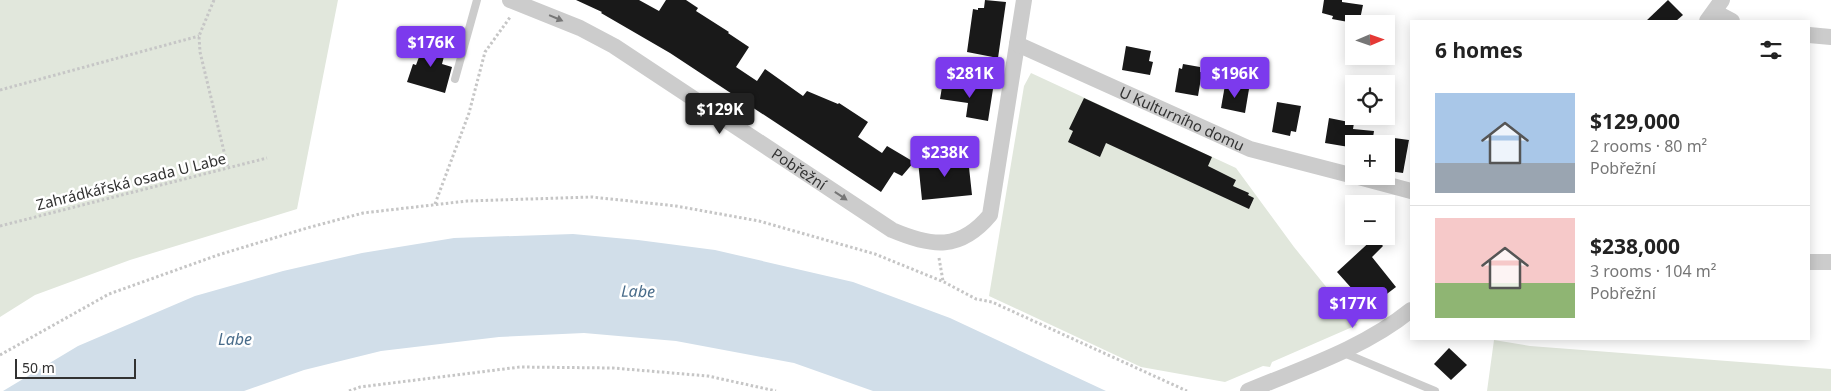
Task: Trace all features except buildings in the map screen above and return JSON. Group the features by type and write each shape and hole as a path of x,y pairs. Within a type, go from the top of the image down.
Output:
{"street":[{"name":"Pobřežní","path":"514,1 580,28 614,46 892,230 915,240 951,243 979,229 990,215 1024,0"},
{"path":"1715,11 1730,20"},
{"path":"1810,34 1831,38"},
{"name":"U Kulturního domu","path":"1017,44 1250,149 1345,174"},
{"name":"U Kulturního domu","path":"1388,185 1410,191"},
{"path":"1810,262 1831,262"},
{"path":"1248,391 1342,352 1376,334 1410,311"}],"lane":[{"path":"455,78 477,0"},
{"path":"1342,352 1435,391"}],"path":[{"path":"214,0 199,36 200,52 228,168"},
{"path":"435,204 469,113 485,52 513,14 514,1"},
{"path":"0,90 199,36"},
{"name":"Zahrádkářská osada U Labe","path":"0,227 267,158"},
{"path":"0,355 110,294 218,255 363,212 467,201 592,198 676,206 759,221 866,252 944,282 976,299 992,302 1187,391"},
{"path":"936,243 944,282"},
{"path":"349,391 360,386 520,367 614,368 708,376 776,391"}],"shaded area":[{"path":"0,0 338,0 297,209 130,260 35,295 0,317"},
{"path":"1031,73 1236,168 1294,247 1357,325 1272,362 1270,367 1263,366 1225,382 1141,367 989,296 1024,86"},
{"path":"1494,340 1530,346 1831,369 1831,391 1487,391"}],"water":[{"name":"Labe","path":"573,234 715,250 853,282 950,318 1106,391 873,391 794,363 676,341 584,333 499,337 381,351 304,370 244,391 3,391 78,346 195,296 283,271 362,253 454,238"}]}
